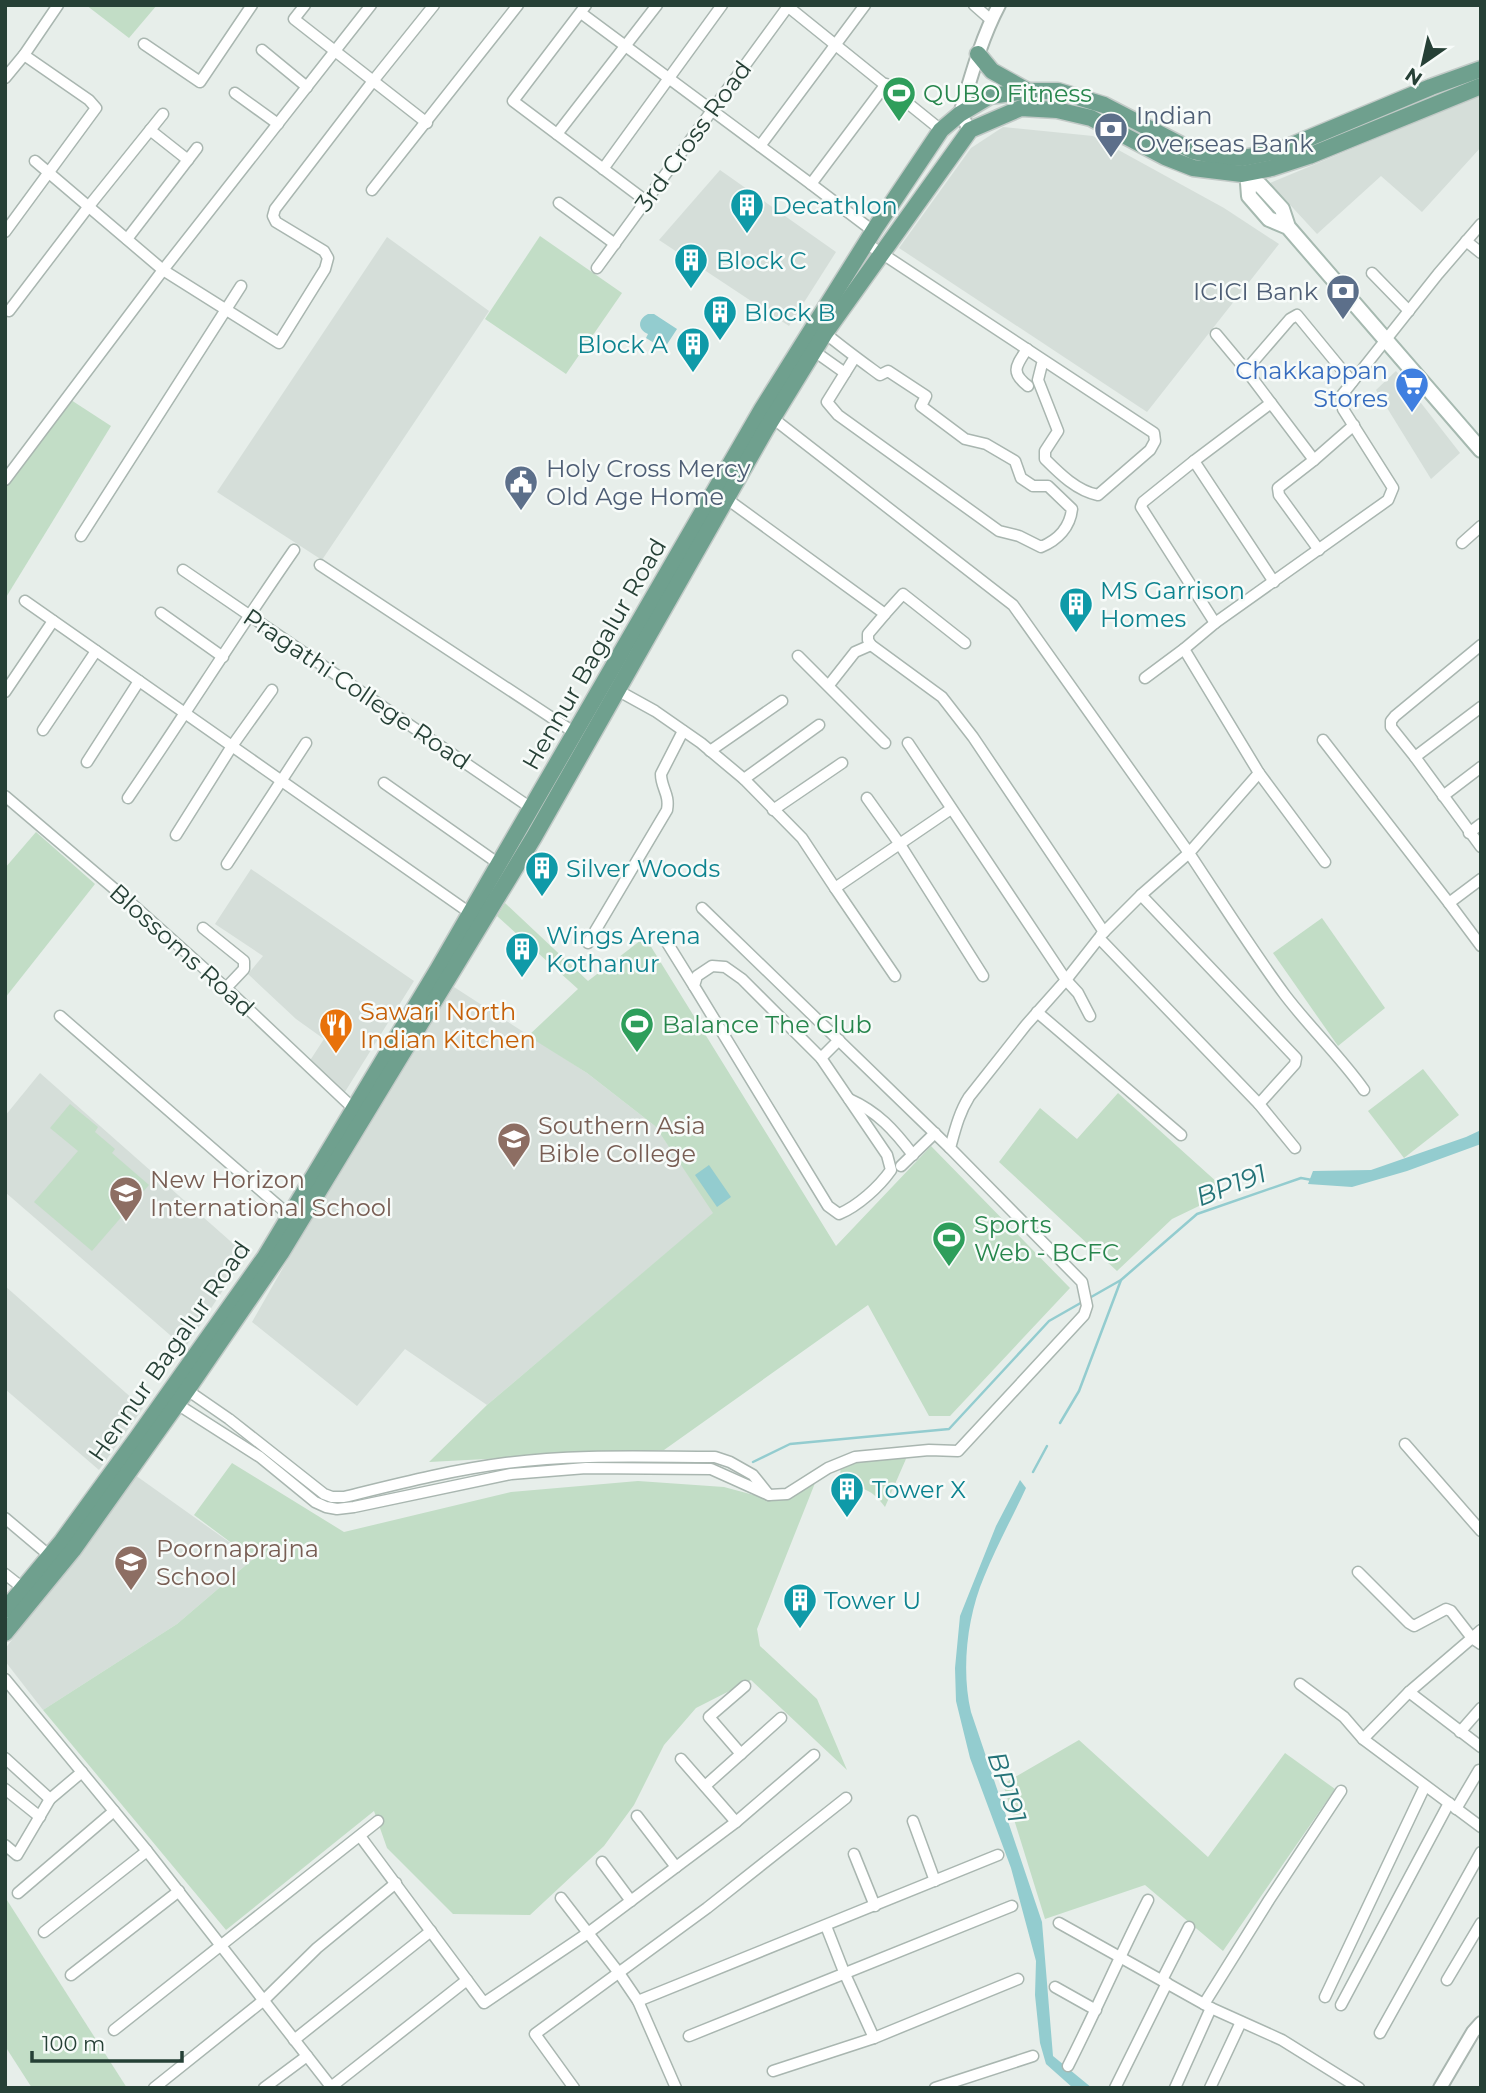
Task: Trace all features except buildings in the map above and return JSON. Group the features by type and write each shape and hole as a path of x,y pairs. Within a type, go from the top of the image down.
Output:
{"main road":[{"path":"978,54 992,71 1027,91"},
{"name":"Hennur Bagalur Road","path":"1244,172 1278,151 1481,69"},
{"name":"Hennur Bagalur Road","path":"5,1633 341,1144 534,837 693,554 727,499 768,414 970,130 1021,108 1057,110 1091,118 1193,168 1244,172 1272,168 1309,156 1481,86"},
{"name":"Hennur Bagalur Road","path":"5,1610 50,1556 67,1546 177,1404 281,1253 341,1144 354,1109 575,733 768,414 869,237 941,130 960,114 990,96 1027,91 1068,93 1104,105 1192,151 1220,157 1244,172"},
{"path":"1244,172 1249,196 1269,219 1288,227 1481,450"}],"street":[{"path":"5,78 58,5"},
{"path":"144,44 200,82 251,5"},
{"path":"305,5 294,19 426,123"},
{"path":"5,480 163,270 372,5"},
{"path":"35,161 163,270 279,343 326,269 328,258 324,251 276,222 273,216 275,209 435,5"},
{"path":"372,190 517,5"},
{"path":"557,134 657,5"},
{"path":"603,169 722,5"},
{"path":"760,146 865,5"},
{"path":"974,5 991,20"},
{"path":"970,130 960,114 978,54 999,5"},
{"path":"788,6 941,130"},
{"name":"3rd Cross Road","path":"597,268 788,6"},
{"path":"646,201 513,101 583,9 626,47 811,184 869,237 882,253 1154,433 1155,441 1150,450 1098,495 1063,477 1045,459 1045,451 1058,431 1038,380 1043,360"},
{"path":"262,50 307,87"},
{"path":"5,232 96,108 89,100 24,55"},
{"path":"811,184 886,84"},
{"path":"235,93 278,124"},
{"path":"9,311 163,114"},
{"path":"150,130 188,160"},
{"path":"128,239 197,148"},
{"path":"559,203 615,244"},
{"path":"1145,678 1215,623 1388,500 1394,488 1343,409 1342,395 1481,224"},
{"path":"1466,241 1481,253"},
{"path":"1372,273 1409,311"},
{"path":"81,536 241,286"},
{"path":"1246,370 1290,319 1297,315 1352,382"},
{"path":"825,333 880,375 888,371 926,396 921,406 965,439 986,444 1015,461 1021,478 1033,486 1048,486 1072,509 1070,521 1054,542 1041,547 1019,536 999,531 838,415 827,402 855,357"},
{"path":"1216,334 1314,460"},
{"path":"1027,349 1015,369 1016,374 1028,386"},
{"path":"814,351 845,373"},
{"path":"1215,623 1141,507 1143,502 1194,461 1271,404"},
{"path":"768,414 1013,605 1189,853 1257,957 1287,998 1364,1090"},
{"path":"1319,551 1279,495 1278,488 1354,425"},
{"path":"1194,461 1274,582"},
{"path":"727,499 885,614"},
{"path":"1462,543 1481,526"},
{"path":"128,798 294,550"},
{"path":"320,565 575,733"},
{"name":"Pragathi College Road","path":"183,570 531,808"},
{"path":"965,643 903,594 869,634 868,640 942,697 972,737 1101,935 1259,1104 1295,1148"},
{"path":"25,601 470,913"},
{"path":"161,613 223,657"},
{"path":"5,692 53,621"},
{"path":"829,685 855,652 872,645"},
{"path":"1481,645 1391,721 1391,727 1481,847"},
{"path":"1184,649 1259,774 1325,862"},
{"path":"44,730 96,651"},
{"path":"798,656 885,743"},
{"path":"87,762 139,681"},
{"path":"176,835 232,746 272,690"},
{"path":"617,690 655,711 710,751 779,813 802,838 895,976"},
{"path":"710,751 782,701"},
{"path":"1415,757 1481,707"},
{"path":"744,779 819,725"},
{"path":"588,943 667,810 669,800 660,774 683,731"},
{"path":"1323,740 1481,946"},
{"path":"227,864 306,743"},
{"path":"908,743 1078,993 1090,1016"},
{"path":"773,810 842,763"},
{"path":"1443,796 1481,767"},
{"path":"950,1148 961,1109 968,1097 1037,1012 1101,935 1189,853 1259,774"},
{"path":"384,783 499,864"},
{"path":"867,797 983,975"},
{"name":"Blossoms Road","path":"7,801 131,903 354,1109"},
{"path":"835,888 951,808"},
{"path":"1469,833 1481,824"},
{"path":"1449,903 1481,879"},
{"path":"1142,895 1296,1058 1294,1064 1259,1104"},
{"path":"177,1404 260,1457 315,1502 326,1507 346,1508 380,1502 511,1474 586,1468 711,1469 769,1495 787,1494 828,1468 855,1457 929,1450 958,1451 1084,1314 1087,1306 1082,1282 935,1133 702,908"},
{"path":"203,928 244,961 244,969 226,988"},
{"path":"663,936 828,1206 839,1214 850,1209 891,1170 887,1155 821,1058 742,979 725,967 712,967 705,971 697,976 694,986"},
{"path":"1037,1012 1181,1135"},
{"path":"60,1016 290,1216"},
{"path":"821,1058 839,1041"},
{"path":"849,1099 869,1108 895,1131 913,1155"},
{"path":"901,1166 935,1133"},
{"path":"187,1390 229,1419 324,1494 332,1497 344,1497 506,1463 566,1458 715,1457 753,1475 769,1495"},
{"path":"1405,1444 1481,1531"},
{"path":"379,1489 380,1502"},
{"path":"5,1518 50,1556"},
{"path":"1358,1572 1414,1626 1446,1609 1451,1611 1476,1641"},
{"path":"5,1574 24,1589"},
{"path":"1363,1739 1409,1692 1476,1641 1481,1630"},
{"path":"5,1679 179,1891 331,2087 467,1980"},
{"path":"1300,1684 1344,1717 1363,1739 1481,1827"},
{"path":"741,1754 709,1717 745,1686"},
{"path":"1409,1692 1481,1747"},
{"path":"1460,1732 1481,1708"},
{"path":"705,1786 781,1718"},
{"path":"360,1836 484,2003 631,1901 736,1822 814,1755"},
{"path":"5,1758 50,1799"},
{"path":"681,1759 736,1822"},
{"path":"1341,2005 1452,1806 1479,1770"},
{"path":"5,1845 18,1855 50,1799 82,1772"},
{"path":"1325,1997 1426,1786"},
{"path":"5,1788 40,1817"},
{"path":"1175,2088 1208,2006 1269,1900 1341,1791"},
{"path":"574,2088 535,2034 707,1908 846,1798"},
{"path":"18,1893 114,1811"},
{"path":"637,1816 676,1867"},
{"path":"114,2030 378,1821"},
{"path":"913,1821 934,1881"},
{"path":"44,1932 147,1851"},
{"path":"1380,2033 1481,1852"},
{"path":"854,1854 875,1906"},
{"path":"638,2001 998,1856"},
{"path":"603,1862 631,1901"},
{"path":"154,2088 264,2000 317,1948 396,1884"},
{"path":"71,1975 179,1891"},
{"path":"561,1898 638,2001 676,2088"},
{"path":"1069,2066 1119,1956 1148,1900"},
{"path":"689,2036 1012,1906"},
{"path":"1059,1923 1208,2006 1282,2040 1359,2088"},
{"path":"1447,1980 1481,1923"},
{"path":"826,1926 874,2038"},
{"path":"1115,2088 1189,1927"},
{"path":"294,2040 431,1931"},
{"path":"773,2071 874,2038 1018,1979"},
{"path":"1055,1987 1096,2010"},
{"path":"1210,2088 1241,2022"},
{"path":"1440,2088 1481,2023"},
{"path":"264,2088 307,2056"},
{"path":"935,2088 1033,2056"}],"shaded area":[{"path":"1481,95 1481,147 1422,212 1381,176 1317,234 1270,183"},
{"path":"1003,127 1093,136 1224,208 1279,244 1147,412 899,248 971,148"},
{"path":"720,170 836,252 789,326 659,240"},
{"path":"387,237 489,311 322,560 217,492"},
{"path":"1396,371 1460,453 1431,479 1376,390"},
{"path":"251,869 414,981 343,1095 309,1062 324,1039 296,1019 248,974 263,956 215,924"},
{"name":"Southern Asia Bible College","path":"454,987 587,1073 655,1126 714,1213 487,1405 405,1349 357,1406 252,1322"},
{"name":"New Horizon International School","path":"40,1073 246,1255 185,1348 5,1192 5,1116"},
{"path":"5,1286 143,1408 99,1470 5,1389"},
{"name":"Poornaprajna School","path":"135,1475 253,1559 177,1624 43,1710 5,1661 5,1649"}],"green space":[{"path":"86,5 157,5 129,38"},
{"path":"540,236 622,293 566,374 485,319"},
{"path":"71,400 111,426 5,599 5,488"},
{"path":"36,832 95,884 5,998 5,868"},
{"path":"505,903 588,981 645,937 836,1246 931,1146 1070,1288 950,1416 929,1416 868,1305 664,1450 429,1462 487,1405 713,1213 655,1126 587,1073 528,1036 578,989 497,916"},
{"path":"1322,918 1385,1008 1338,1046 1273,953"},
{"path":"1423,1069 1459,1115 1404,1158 1368,1111"},
{"path":"1118,1093 1228,1192 1172,1219 1117,1271 999,1162 1040,1108 1077,1139"},
{"path":"70,1104 98,1127 95,1132 115,1149 112,1153 149,1185 92,1251 34,1202 78,1151 50,1128"},
{"path":"909,1452 885,1507 876,1496 866,1490 841,1484 840,1463"},
{"path":"232,1463 344,1532 511,1492 638,1481 724,1487 772,1500 787,1494 819,1473 757,1629 760,1646 817,1699 847,1770 751,1680 696,1708 664,1745 634,1805 604,1846 530,1915 453,1914 387,1848 374,1811 226,1930 43,1710 177,1624 253,1559 194,1515"},
{"path":"1079,1740 1208,1857 1285,1753 1335,1789 1223,1951 1145,1885 1045,1919 1003,1784"},
{"path":"5,1897 127,2088 32,2088 5,2046"}],"water":[{"path":"648,314 654,314 677,329 664,349 646,338 648,334 640,324"},
{"path":"1481,1130 1481,1144 1407,1171 1352,1187 1308,1184 1313,1171 1371,1170"},
{"path":"709,1165 731,1197 717,1207 695,1175"},
{"path":"1020,1480 1026,1488 989,1566 973,1609 966,1661 968,1696 971,1712 1042,1922 1053,2056 1092,2088 1073,2088 1046,2064 1040,2043 1035,1995 1036,1961 1011,1868 970,1758 956,1701 955,1668 960,1616 996,1526"}],"waterway":[{"name":"BP191","path":"1060,1423 1079,1391 1121,1280 1197,1214 1301,1178 1312,1180"},
{"path":"753,1462 790,1444 949,1429 1049,1321 1121,1280"},
{"path":"1033,1472 1047,1446"}],"place":[{"name":"QUBO Fitness","path":"899,123"},
{"name":"Indian Overseas Bank","path":"1111,159"},
{"name":"Decathlon","path":"747,235"},
{"name":"Block C","path":"691,290"},
{"name":"ICICI Bank","path":"1343,321"},
{"name":"Block B","path":"720,342"},
{"name":"Block A","path":"693,374"},
{"name":"Chakkappan Stores","path":"1412,414"},
{"name":"Holy Cross Mercy Old Age Home","path":"521,512"},
{"name":"MS Garrison Homes","path":"1076,634"},
{"name":"Silver Woods","path":"542,898"},
{"name":"Wings Arena Kothanur","path":"522,979"},
{"name":"Balance The Club","path":"637,1054"},
{"name":"Sawari North Indian Kitchen","path":"336,1055"},
{"name":"Southern Asia Bible College","path":"514,1169"},
{"name":"New Horizon International School","path":"126,1223"},
{"name":"Sports Web - BCFC","path":"949,1268"},
{"name":"Tower X","path":"847,1519"},
{"name":"Poornaprajna School","path":"131,1592"},
{"name":"Tower U","path":"800,1630"}]}
